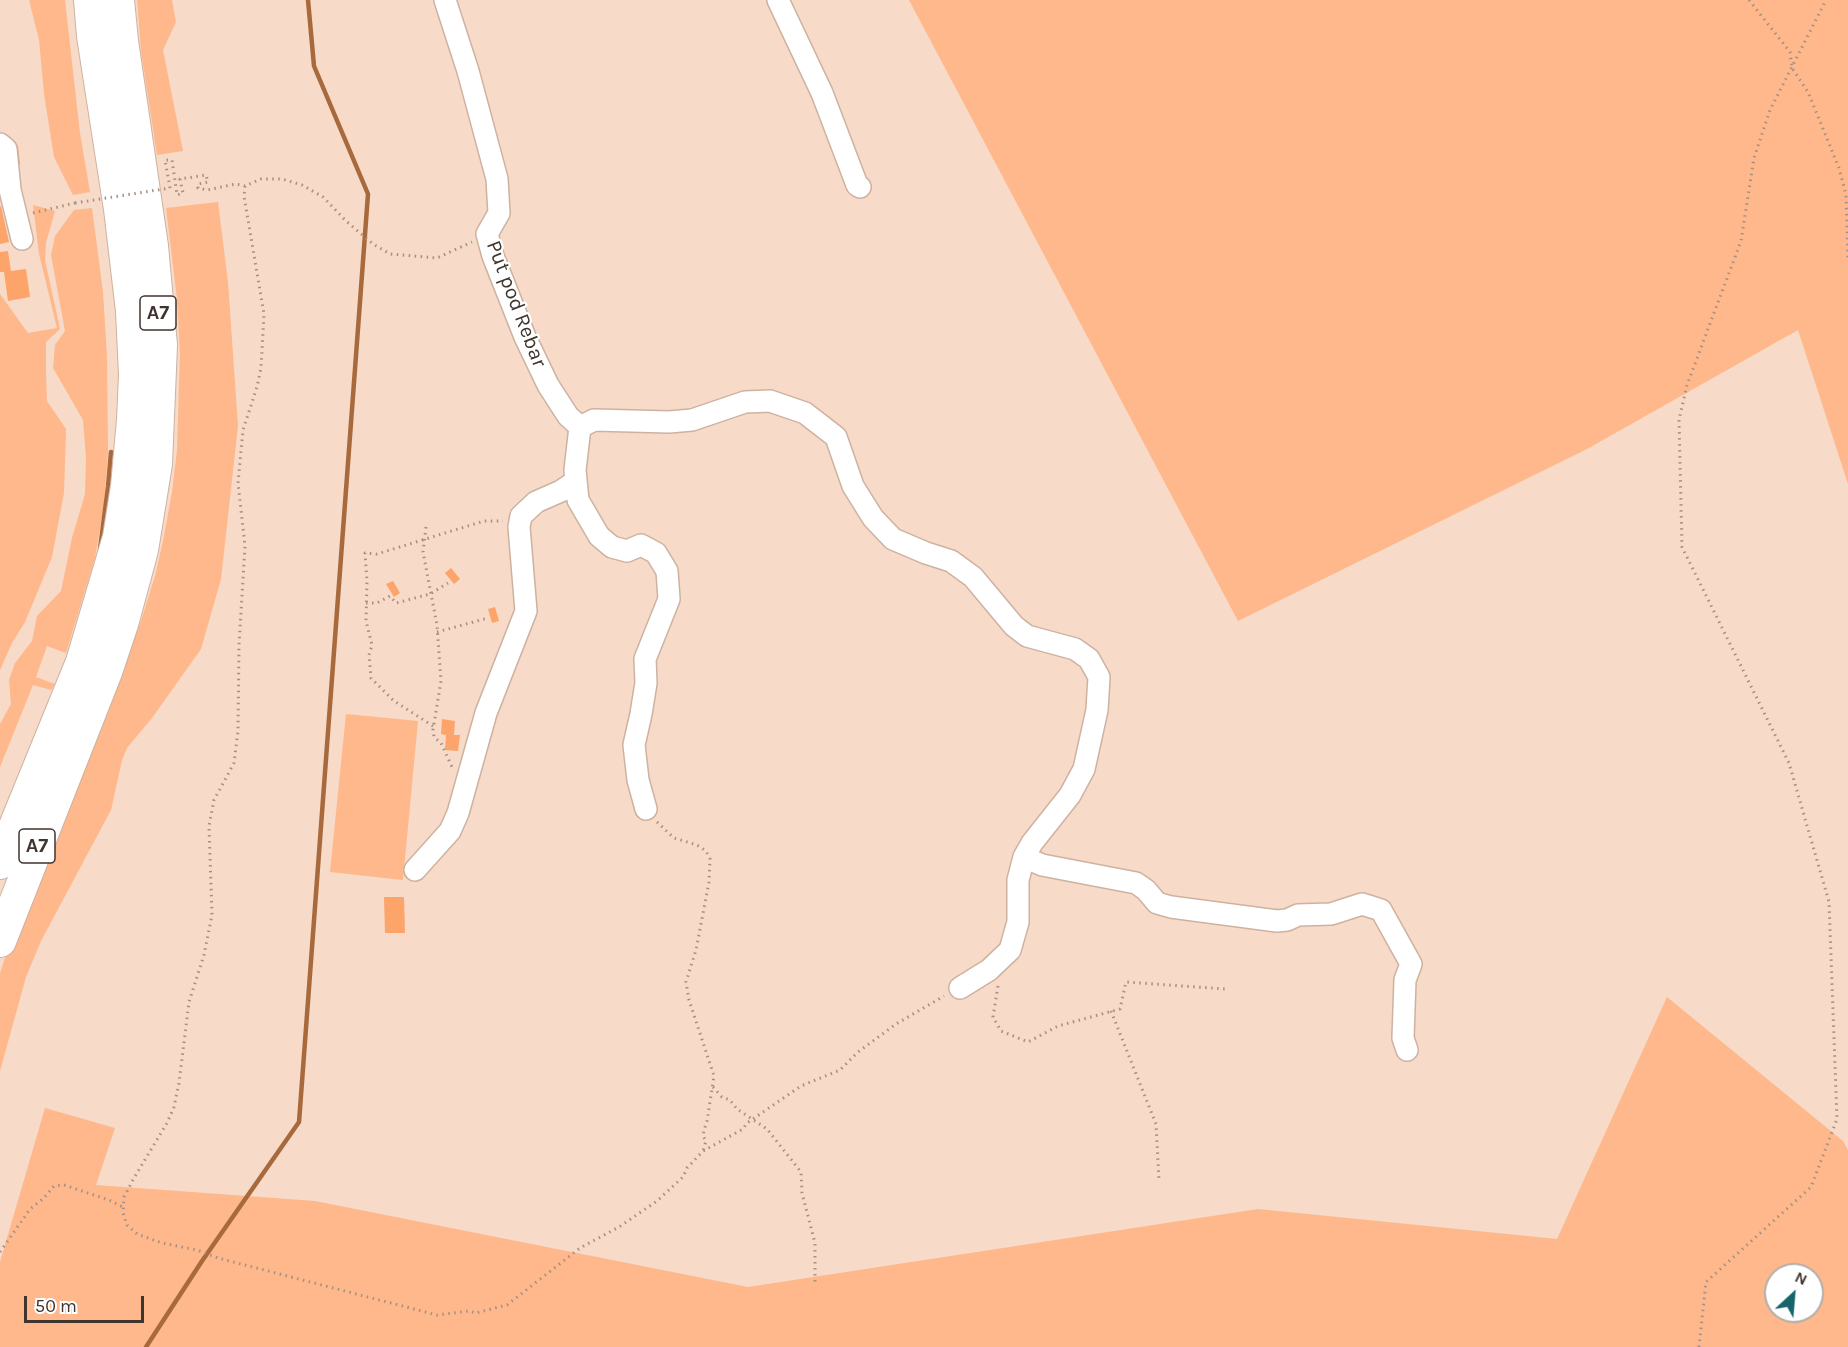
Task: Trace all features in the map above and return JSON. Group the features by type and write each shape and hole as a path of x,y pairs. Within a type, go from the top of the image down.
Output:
{"highway":[{"path":"78,0 116,269 121,344 122,454 127,486"},
{"name":"A7","path":"0,863 82,662 119,537 127,486 135,375 132,310 123,229 93,36 90,0"},
{"name":"A7","path":"0,940 106,672 122,624 142,550 157,455 161,345 152,246 118,0"},
{"path":"122,624 149,572 158,538 170,463 175,377 167,267 137,53 132,0"}],"street":[{"name":"Put pod Rebar","path":"445,0 468,71 497,178 499,213 487,234 497,266 525,337 543,375 567,416 580,427"},
{"path":"778,0 822,93 857,185 860,187"},
{"path":"0,144 6,149 10,190 22,239"},
{"path":"646,809 638,780 634,745 646,683 645,658 669,599 667,571 656,553 641,545 627,551 612,547 599,536 578,500 575,470 580,427 594,420 669,422 692,420 744,402 771,401 805,413 836,437 853,486 873,518 892,539 951,561 972,577 1014,626 1027,636 1075,649 1089,659 1099,677 1096,710 1084,769 1070,795 1032,843 1024,857 1018,880 1018,922 1010,950 989,970 960,988"},
{"path":"416,870 450,831 463,800 458,777 526,611 519,522 524,511 536,502 576,482"},
{"path":"1024,857 1042,865 1136,883 1146,890 1157,903 1171,908 1276,921 1287,920 1298,915 1331,914 1362,904 1381,910 1411,964 1405,980 1403,1038 1407,1050"}],"path":[{"path":"1749,0 1790,52 1792,68 1808,92 1839,168 1846,195 1848,259"},
{"path":"1699,1347 1706,1282 1811,1187 1837,1119 1829,902 1789,763 1682,547 1679,420 1687,385 1741,240 1754,158 1770,110 1826,0"},
{"path":"16,218 75,203 170,188 165,160 172,160 177,195 183,193 180,179 206,175 208,182 198,184 198,188 207,190 236,184 245,186 261,179 282,179 302,185 323,197 373,244 390,254 437,258 487,234"},
{"path":"245,186 244,195 264,314 261,368 255,396 243,430 238,483 245,546 239,645 238,732 234,763 214,800 208,826 212,915 204,955 189,1002 174,1107 124,1197 123,1206 127,1225 137,1234 162,1243 196,1250 437,1315 476,1312 507,1305 580,1248 619,1227 657,1201 683,1177 687,1168 703,1151 743,1130 752,1119 801,1086 840,1070 858,1052 896,1024 960,988"},
{"path":"434,726 394,701 371,678 369,655 372,645 366,621 365,553 377,554 484,521 519,522"},
{"path":"426,528 423,552 437,632 441,681 434,737 441,743 458,777"},
{"path":"366,603 377,603 390,596 396,603 430,594 448,583"},
{"path":"437,632 488,618"},
{"path":"646,809 674,838 698,845 706,851 710,859 709,882 696,950 686,982 689,1000 714,1076 703,1136 706,1141 703,1151"},
{"path":"1003,957 993,1017 1001,1031 1028,1042 1058,1026 1120,1009 1126,982 1225,989"},
{"path":"1111,1011 1156,1124 1159,1180"},
{"path":"713,1087 722,1097 730,1100 738,1109 767,1129 801,1172 802,1193 815,1243 815,1283"},
{"path":"0,1252 30,1209 54,1186 64,1185 123,1206"}],"shaded area":[{"path":"29,0 65,0 80,133 90,192 73,195 54,157 44,94 39,40"},
{"path":"137,0 172,0 176,22 163,50 183,151 157,155 141,51"},
{"path":"909,0 1848,0 1848,484 1798,330 1587,449 1238,621"},
{"path":"218,202 228,282 238,426 221,579 201,649 152,718 127,748 122,760 111,810 41,941 26,977 0,1071 0,973 12,937 141,621 163,541 177,450 180,354 177,299 166,208"},
{"path":"33,205 55,211 46,243 45,260 60,329 46,342 46,374 47,401 66,429 64,493 52,557 25,622 12,643 0,670 0,294 28,333 57,328 39,254"},
{"path":"92,208 103,292 107,357 108,452 104,504 95,558 66,653 47,646 36,677 55,684 51,690 33,685 0,767 0,724 11,704 9,680 15,663 32,641 37,616 61,591 72,538 85,494 86,458 83,420 53,368 55,345 65,331 51,255 55,236 74,210"},
{"path":"346,714 418,721 403,880 330,872"},
{"path":"1667,997 1843,1141 1848,1150 1848,1347 0,1347 0,1262 45,1108 115,1128 96,1185 315,1201 748,1287 1258,1209 1557,1239"}],"building":[{"path":"18,146 20,164 12,165 10,147"},
{"path":"0,207 9,242 0,244"},
{"path":"8,251 11,271 26,269 30,297 8,301 4,272 0,272 0,252"},
{"path":"451,568 460,579 454,584 445,573"},
{"path":"393,581 400,593 394,597 386,584"},
{"path":"495,607 499,621 492,623 488,609"},
{"path":"442,719 455,721 454,735 460,735 458,751 445,750 446,735 441,734"},
{"path":"384,897 404,897 405,933 385,933"}],"waterway":[{"path":"146,1347 202,1261 299,1122 368,194 314,66 308,0"},
{"path":"100,549 111,452"}]}
